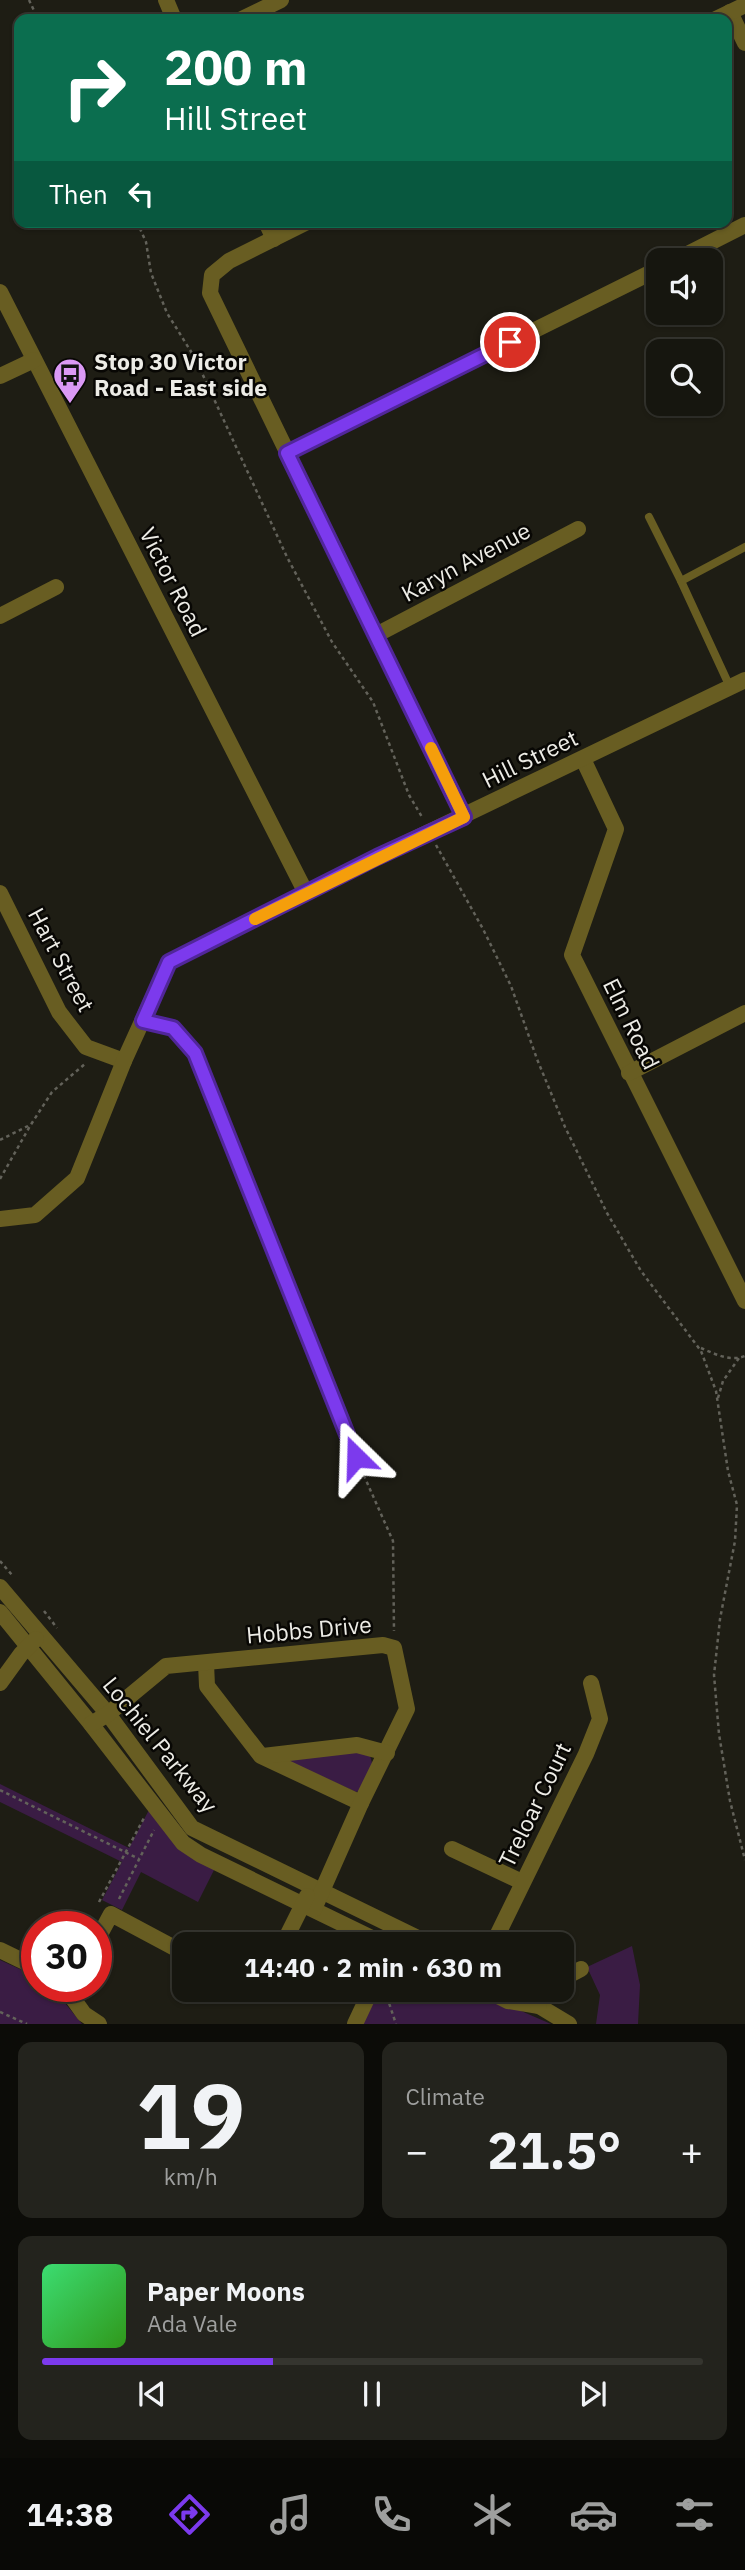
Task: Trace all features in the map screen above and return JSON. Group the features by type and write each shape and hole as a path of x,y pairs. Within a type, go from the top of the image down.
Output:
{"street":[{"path":"252,14 281,0"},
{"path":"732,16 745,43"},
{"path":"700,248 745,225"},
{"path":"269,228 274,239"},
{"path":"295,228 229,261 212,275 210,293 464,817"},
{"path":"287,453 646,274"},
{"name":"Victor Road","path":"0,292 306,893"},
{"path":"0,376 34,360"},
{"name":"Karyn Avenue","path":"376,635 578,529"},
{"path":"0,616 56,587"},
{"name":"Hill Street","path":"124,1061 169,962 377,857 737,684"},
{"name":"Elm Road","path":"583,759 616,829 572,955 745,1301"},
{"name":"Hart Street","path":"0,893 59,1012 86,1047 124,1061"},
{"path":"629,1073 745,1013"},
{"path":"143,1021 173,1028 195,1053 356,1457"},
{"path":"0,1219 35,1214 77,1178 124,1061"},
{"name":"Lochiel Parkway","path":"0,1587 91,1724 183,1843 201,1855 360,1932"},
{"name":"Lochiel Parkway","path":"0,1612 35,1641 108,1714 192,1828 316,1890 387,1932"},
{"path":"0,1683 21,1654 35,1641"},
{"name":"Hobbs Drive","path":"91,1724 108,1714 166,1666 383,1645 394,1648 407,1709 387,1754 309,1906 291,1932"},
{"path":"206,1663 207,1686 261,1756 361,1803"},
{"name":"Treloar Court","path":"499,1932 586,1754 600,1719 591,1682"},
{"path":"261,1756 357,1745 387,1754"},
{"path":"452,1849 522,1882"},
{"path":"104,1910 172,1947"},
{"path":"0,1950 21,1960"},
{"path":"574,1973 581,1969"},
{"path":"75,2002 84,2014 99,2024"},
{"path":"355,2024 366,2002"},
{"path":"542,2002 569,2024"}],"lane":[{"path":"649,517 737,684"},
{"path":"681,581 745,547"}],"path":[{"path":"140,228 146,242 151,273 167,313 195,359 288,557 332,642 373,702 410,795 511,986 565,1127 607,1213 641,1271 697,1347 718,1398 728,1471 737,1505 735,1541 720,1619 714,1675 719,1734 730,1801 745,1860"},
{"path":"0,1179 52,1092 99,1052"},
{"path":"0,1140 30,1126"},
{"path":"697,1347 722,1357 745,1356"},
{"path":"718,1398 723,1381 739,1358"},
{"path":"356,1457 393,1541 394,1648"},
{"path":"0,1790 139,1859"},
{"path":"104,1910 126,1852 157,1809"},
{"path":"104,1910 139,1859 157,1809"},
{"path":"388,2002 396,2024"},
{"path":"0,2012 27,2024"}],"shaded area":[{"path":"362,1750 370,1755 373,1767 362,1790 356,1792 290,1762 291,1759"},
{"path":"0,1784 129,1848 150,1808 215,1868 198,1902 141,1872 122,1910 102,1900 122,1862 0,1802"},
{"path":"632,1946 640,1985 638,2024 596,2024 600,1995 587,1967"},
{"path":"0,1960 21,1970 21,2002 64,2002 82,2024 0,2024"},
{"path":"371,2002 501,2002 551,2024 361,2024"}],"slow traffic":[{"path":"255,919 377,857 464,817 431,748"}],"place":[{"name":"Stop 30 Victor Road - East side","path":"70,405"}],"route":[{"path":"356,1457 195,1053 173,1028 143,1021 169,962 377,857 464,817 287,453 510,342"}]}
